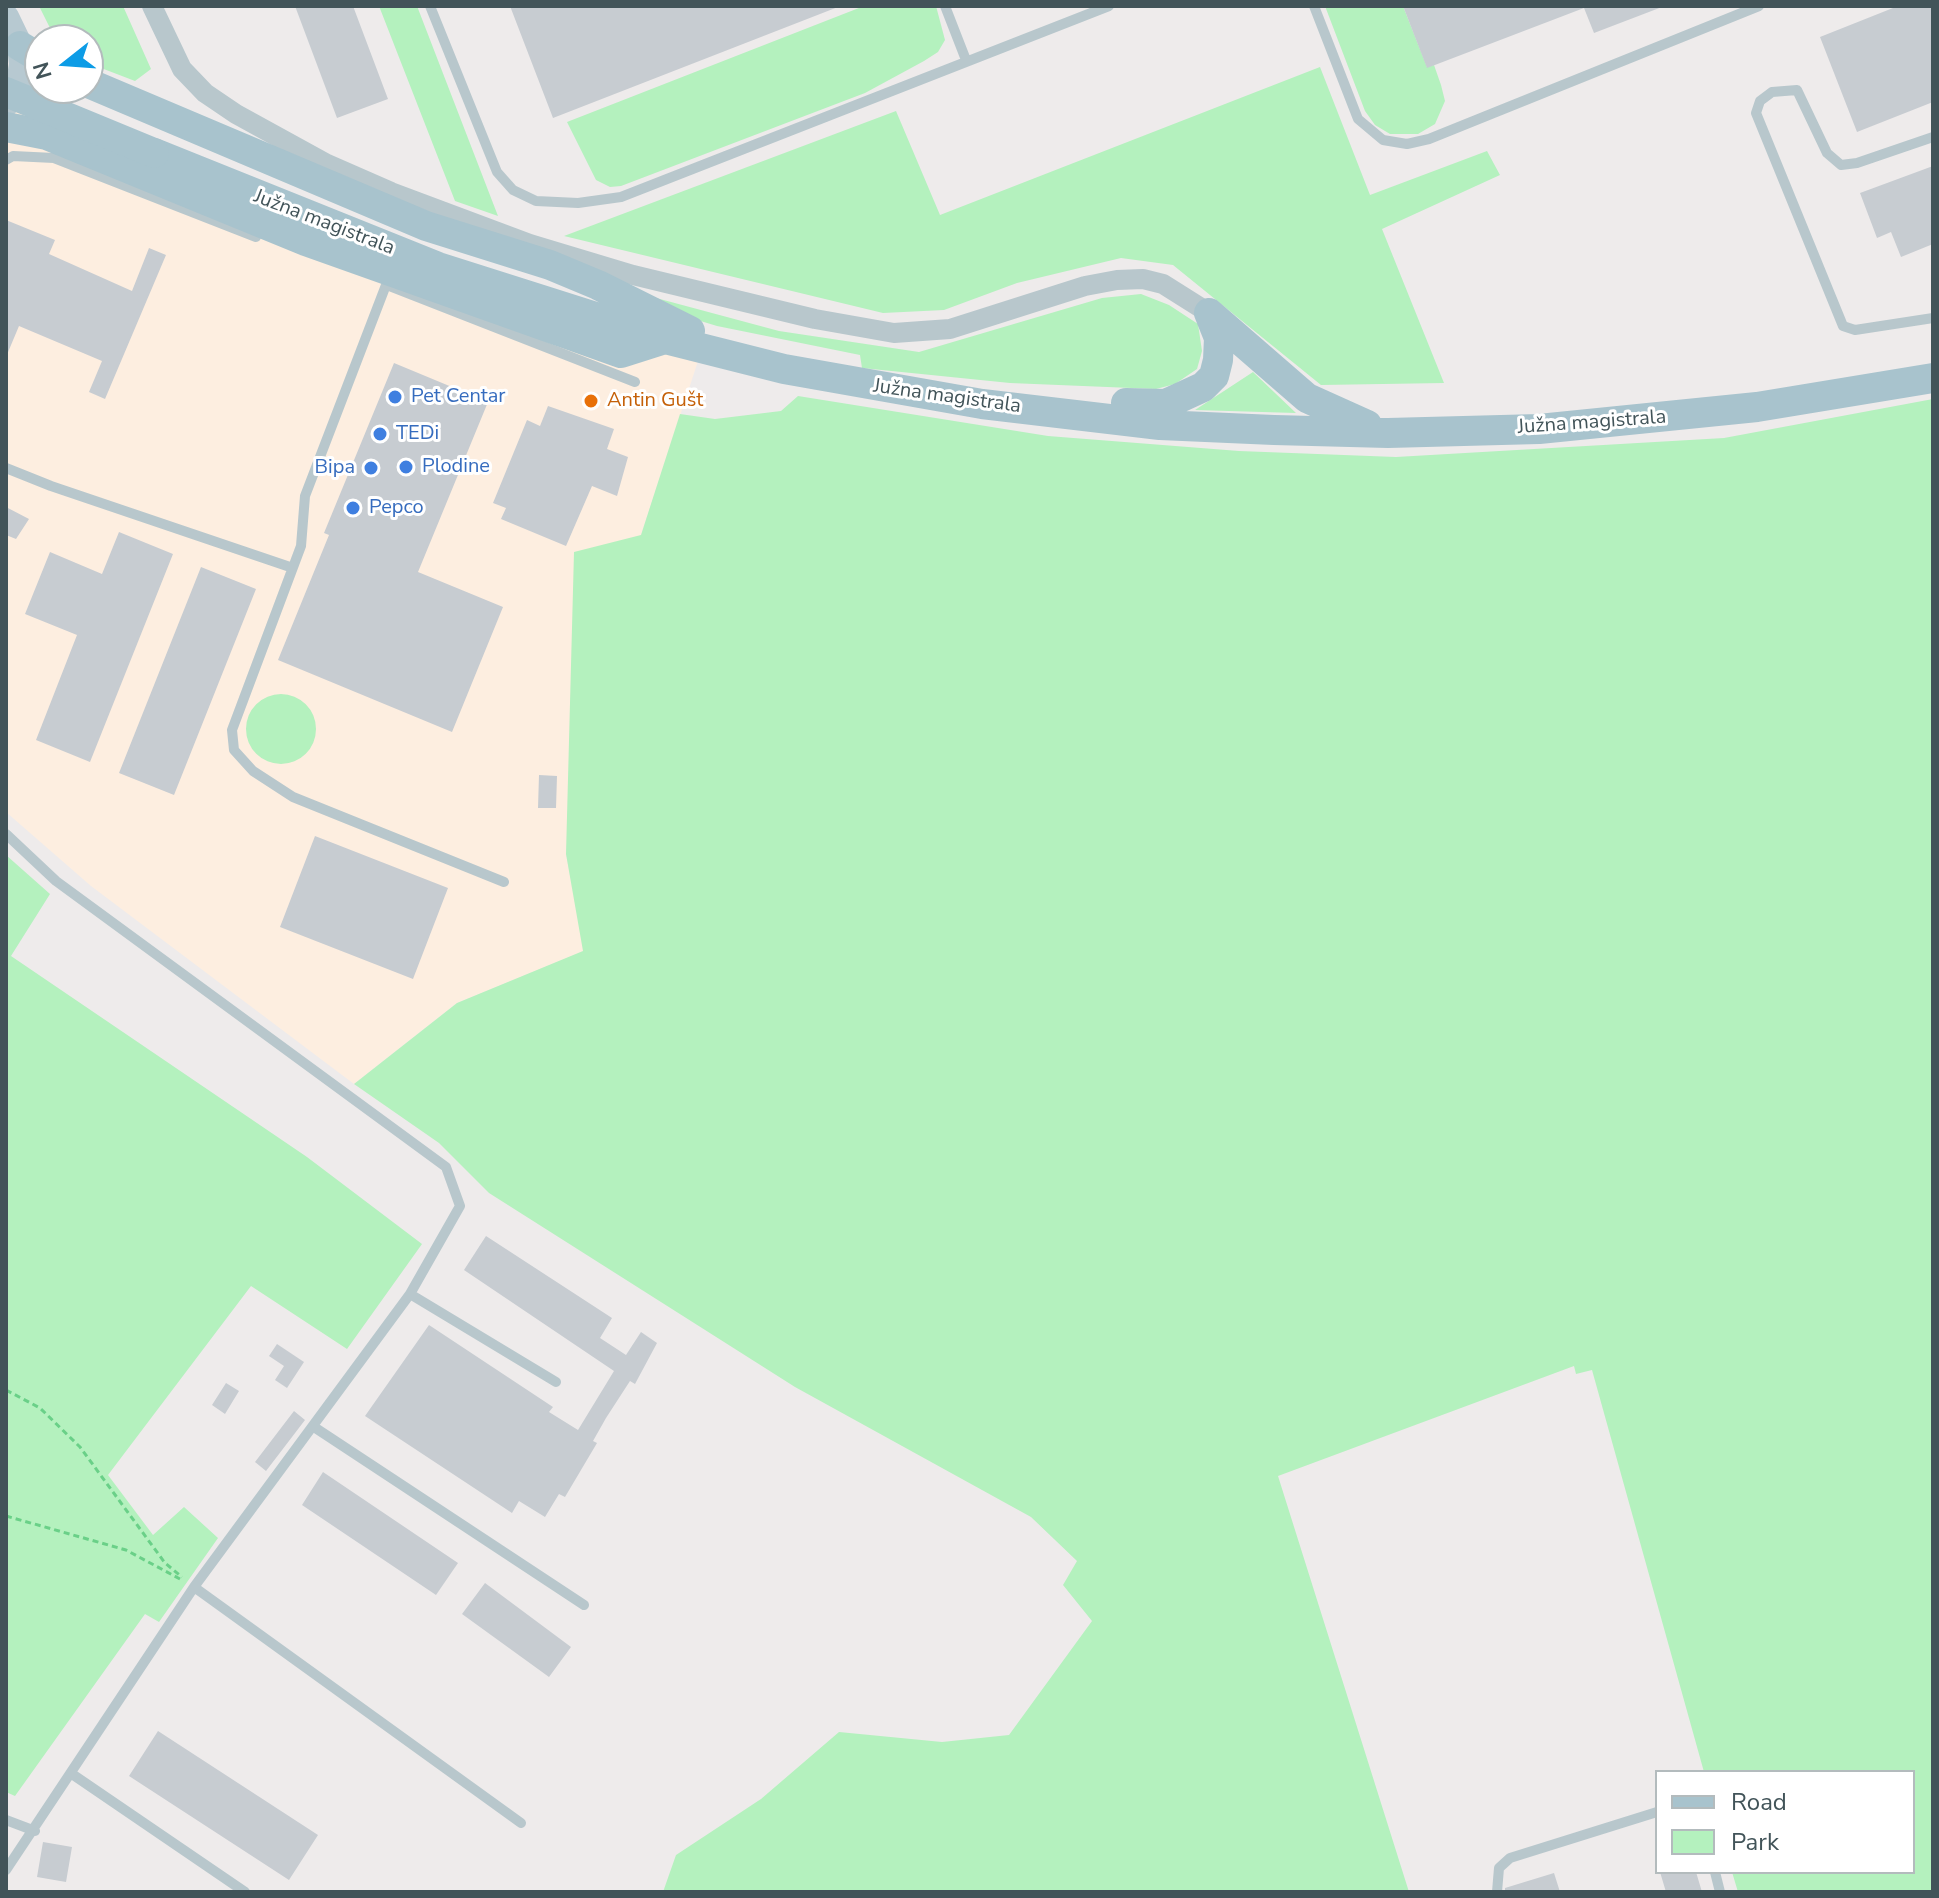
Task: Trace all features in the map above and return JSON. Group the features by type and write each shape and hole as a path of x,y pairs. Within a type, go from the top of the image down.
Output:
{"main road":[{"path":"104,90 208,137 426,226 550,265 598,285 728,350 769,365"},
{"name":"Južna magistrala","path":"6,92 438,267 665,339 891,391 1160,425 1388,433 1539,429 1653,420 1820,398 1933,378"},
{"path":"6,127 56,139 306,241 621,353 665,339"},
{"path":"6,139 56,139"},
{"path":"1053,411 1095,403 1166,404 1190,397 1214,376 1218,360 1219,338 1209,313"},
{"path":"1209,313 1307,398 1388,433"}],"street":[{"path":"152,6 182,69 205,93 236,114 327,164 391,192 530,244 633,275 815,319 894,333 950,329 1085,286 1117,280 1143,279 1163,284 1209,313"},
{"path":"6,17 24,43"},
{"path":"6,104 24,69"}],"lane":[{"path":"430,6 497,172 513,190 536,201 555,203 621,197 1109,6"},
{"path":"945,6 966,60"},
{"path":"1314,6 1358,119 1383,140 1407,144 1429,139 1759,6"},
{"path":"1933,137 1857,163 1841,165 1827,153 1797,90 1772,92 1760,101 1756,113 1843,326 1855,330 1933,318"},
{"path":"6,160 13,156 54,158 262,239"},
{"path":"372,280 635,382"},
{"path":"386,285 305,496 301,546 290,567 232,730 234,750 253,771 293,797 504,882"},
{"path":"6,468 290,567"},
{"path":"6,834 56,881 446,1167 460,1206 410,1294 194,1587 35,1831 6,1870"},
{"path":"410,1294 556,1382"},
{"path":"314,1427 584,1605"},
{"path":"194,1587 521,1823"},
{"path":"72,1774 245,1892"},
{"path":"1497,1892 1499,1868 1510,1858 1655,1813"},
{"path":"6,1820 35,1831"}],"path":[{"path":"6,1390 40,1408 80,1447 165,1563 194,1587"},
{"path":"6,1516 126,1550 194,1587"}],"shaded area":[{"path":"6,107 699,358 641,535 566,854 584,951 457,1003 354,1084 91,886 6,812"}],"green space":[{"path":"39,6 123,6 151,69 135,81 104,69 104,24 48,24"},
{"path":"379,6 417,6 498,216 455,201"},
{"path":"864,6 936,6 945,40 938,52 865,93 621,186 610,187 596,180 567,122"},
{"path":"1325,6 1403,6 1427,67 1434,65 1441,85 1445,101 1435,124 1418,134 1390,134 1375,125 1365,111"},
{"path":"1320,67 1370,195 1487,151 1500,175 1382,229 1444,383 1321,385 1173,265 1121,258 1017,283 944,310 883,313 564,236 896,111 940,215"},
{"path":"604,284 779,331 919,352 1102,298 1141,294 1169,305 1198,324 1202,351 1197,369 1175,384 1156,389 1010,383 862,368 860,355 717,326 638,302"},
{"path":"1253,372 1296,413 1195,410"},
{"path":"798,396 1048,436 1239,451 1396,457 1724,438 1933,399 1933,1892 1738,1892 1733,1874 1915,1874 1915,1770 1703,1770 1592,1370 1576,1374 1574,1366 1278,1476 1409,1892 663,1892 676,1855 761,1799 839,1732 942,1742 1009,1735 1092,1621 1063,1585 1077,1561 1031,1517 795,1387 489,1193 439,1143 354,1084 457,1003 583,951 566,854 574,552 641,535 680,414 715,419 781,411"},
{"path":"281,694 306,704 316,729 306,754 281,764 256,754 246,729 256,704"},
{"path":"6,855 50,894 11,956 307,1157 422,1244 347,1349 251,1286 108,1475 153,1535 184,1507 218,1538 159,1622 145,1614 15,1796 6,1792"}],"building":[{"path":"295,6 353,6 388,99 337,118"},
{"path":"510,6 838,6 838,7 553,118"},
{"path":"1403,6 1662,7 1594,33 1584,8 1427,68"},
{"path":"1898,6 1933,6 1933,102 1857,132 1820,37"},
{"path":"1933,166 1933,244 1901,257 1891,232 1877,238 1860,193"},
{"path":"6,220 55,240 49,254 132,291 149,248 166,255 105,399 89,392 102,361 19,326 6,357"},
{"path":"394,363 488,402 418,572 503,607 452,732 278,660 329,535 324,533"},
{"path":"548,406 614,429 607,449 628,457 617,496 592,486 566,546 501,519 506,508 493,503 527,420 540,426"},
{"path":"6,507 29,519 16,539 6,535"},
{"path":"119,532 173,554 90,762 36,740 77,635 25,614 50,552 102,574"},
{"path":"201,567 256,589 174,795 119,773"},
{"path":"539,775 557,776 556,808 538,808"},
{"path":"315,836 448,888 413,979 280,927"},
{"path":"486,1236 612,1318 600,1338 626,1355 641,1332 657,1343 635,1384 630,1381 606,1418 593,1441 597,1443 565,1497 559,1494 545,1517 519,1501 512,1513 365,1416 429,1325 553,1407 549,1412 578,1430 614,1371 464,1270"},
{"path":"277,1344 304,1362 287,1388 275,1380 284,1366 269,1356"},
{"path":"226,1383 239,1391 225,1414 212,1405"},
{"path":"294,1411 305,1420 266,1471 255,1462"},
{"path":"323,1472 458,1563 436,1595 302,1505"},
{"path":"485,1583 571,1647 549,1677 462,1614"},
{"path":"158,1731 318,1835 289,1880 129,1776"},
{"path":"43,1842 72,1847 66,1882 37,1877"},
{"path":"1554,1873 1560,1892 1505,1892 1505,1888"},
{"path":"1661,1874 1697,1874 1702,1892 1666,1892"}],"place":[{"name":"Pet Centar","path":"395,397"},
{"name":"Antin Gušt","path":"591,401"},
{"name":"TEDi","path":"380,434"},
{"name":"Plodine","path":"406,467"},
{"name":"Bipa","path":"371,468"},
{"name":"Pepco","path":"353,508"}]}
